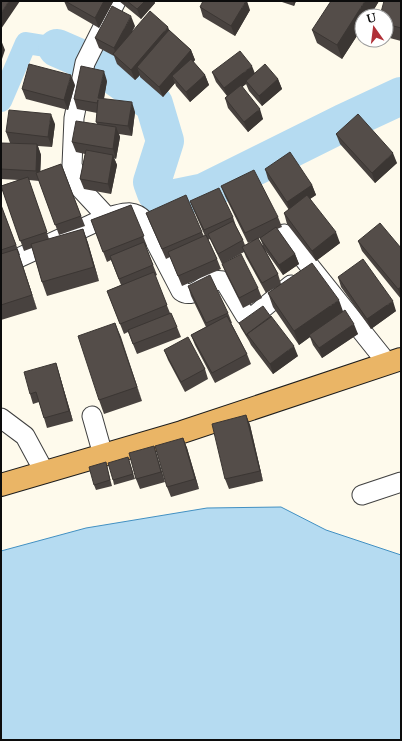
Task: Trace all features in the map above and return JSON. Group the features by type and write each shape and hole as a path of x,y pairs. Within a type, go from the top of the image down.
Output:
{"highway":[{"path":"1,486 248,411 394,362"}],"street":[{"path":"107,217 81,189 72,165 74,118 85,63 116,1"},
{"path":"1,266 107,217 133,212 144,220 180,291 184,294 191,294 214,280 220,280 225,282 245,315 251,316 256,314 311,268"},
{"path":"284,234 311,268 394,362"},
{"path":"92,416 103,456"},
{"path":"1,418 25,436 45,473"},
{"path":"362,495 401,482"}],"water":[{"path":"281,507 326,530 401,555 401,740 1,740 1,551 86,528 207,508"}],"building":[{"path":"1,1 9,1 1,13"},
{"path":"65,1 104,1 95,18"},
{"path":"127,1 145,1 137,9"},
{"path":"203,1 246,1 231,26 200,7"},
{"path":"331,1 365,1 361,8 354,8 354,18 337,45 312,30"},
{"path":"384,1 401,1 401,28 394,26 394,8 382,8"},
{"path":"112,6 131,16 114,48 95,38"},
{"path":"150,11 168,27 131,70 113,54"},
{"path":"169,30 191,50 159,87 137,67"},
{"path":"240,51 252,66 224,88 212,72"},
{"path":"191,59 205,75 186,92 172,76"},
{"path":"29,64 71,75 64,100 22,89"},
{"path":"265,64 278,79 259,96 246,81"},
{"path":"81,66 104,71 98,98 132,102 128,126 96,122 98,100 97,103 74,99"},
{"path":"241,85 260,109 244,122 225,98"},
{"path":"9,110 51,114 48,137 6,132"},
{"path":"358,114 393,153 372,173 336,134"},
{"path":"76,121 116,127 113,149 72,142"},
{"path":"1,143 37,144 36,171 1,169"},
{"path":"86,150 113,155 108,184 80,179"},
{"path":"290,152 312,185 287,202 265,169"},
{"path":"61,164 81,216 55,225 36,173"},
{"path":"254,170 278,217 245,233 221,186"},
{"path":"28,177 47,232 20,241 1,186"},
{"path":"219,188 233,217 204,230 190,201"},
{"path":"186,195 202,232 162,249 146,213"},
{"path":"307,195 336,232 312,251 284,213"},
{"path":"1,205 16,245 1,250"},
{"path":"131,205 144,236 103,252 91,220"},
{"path":"233,221 243,240 218,254 208,234"},
{"path":"380,223 401,248 401,287 398,289 358,241"},
{"path":"276,227 295,254 279,265 260,238"},
{"path":"83,229 94,267 42,282 31,244"},
{"path":"206,235 217,259 178,276 168,252"},
{"path":"258,238 278,274 262,283 242,247"},
{"path":"144,242 153,265 119,279 110,256"},
{"path":"17,249 32,295 1,305 1,254"},
{"path":"241,254 258,288 239,298 222,264"},
{"path":"363,259 393,301 367,319 338,277"},
{"path":"312,263 339,300 294,331 268,293"},
{"path":"154,272 167,305 120,324 107,291"},
{"path":"210,275 228,313 206,323 188,286"},
{"path":"263,306 271,317 247,334 247,336 239,323"},
{"path":"345,310 354,324 319,348 309,335"},
{"path":"171,313 177,327 133,344 128,330"},
{"path":"227,316 247,354 212,373 191,335"},
{"path":"271,316 294,346 270,364 247,334"},
{"path":"115,323 137,387 99,400 78,336"},
{"path":"188,337 205,369 181,382 164,350"},
{"path":"56,363 69,411 44,418 36,392 30,394 24,372"},
{"path":"246,415 260,471 225,479 212,424"},
{"path":"183,438 195,479 167,487 155,446"},
{"path":"154,446 161,472 136,479 129,453"},
{"path":"128,457 133,474 113,480 108,463"},
{"path":"106,462 110,480 94,485 89,467"}],"waterway":[{"path":"1,101 26,43 57,48"},
{"path":"57,48 103,68 154,104 165,141 152,182 156,193 165,200 204,192 401,96"}]}
